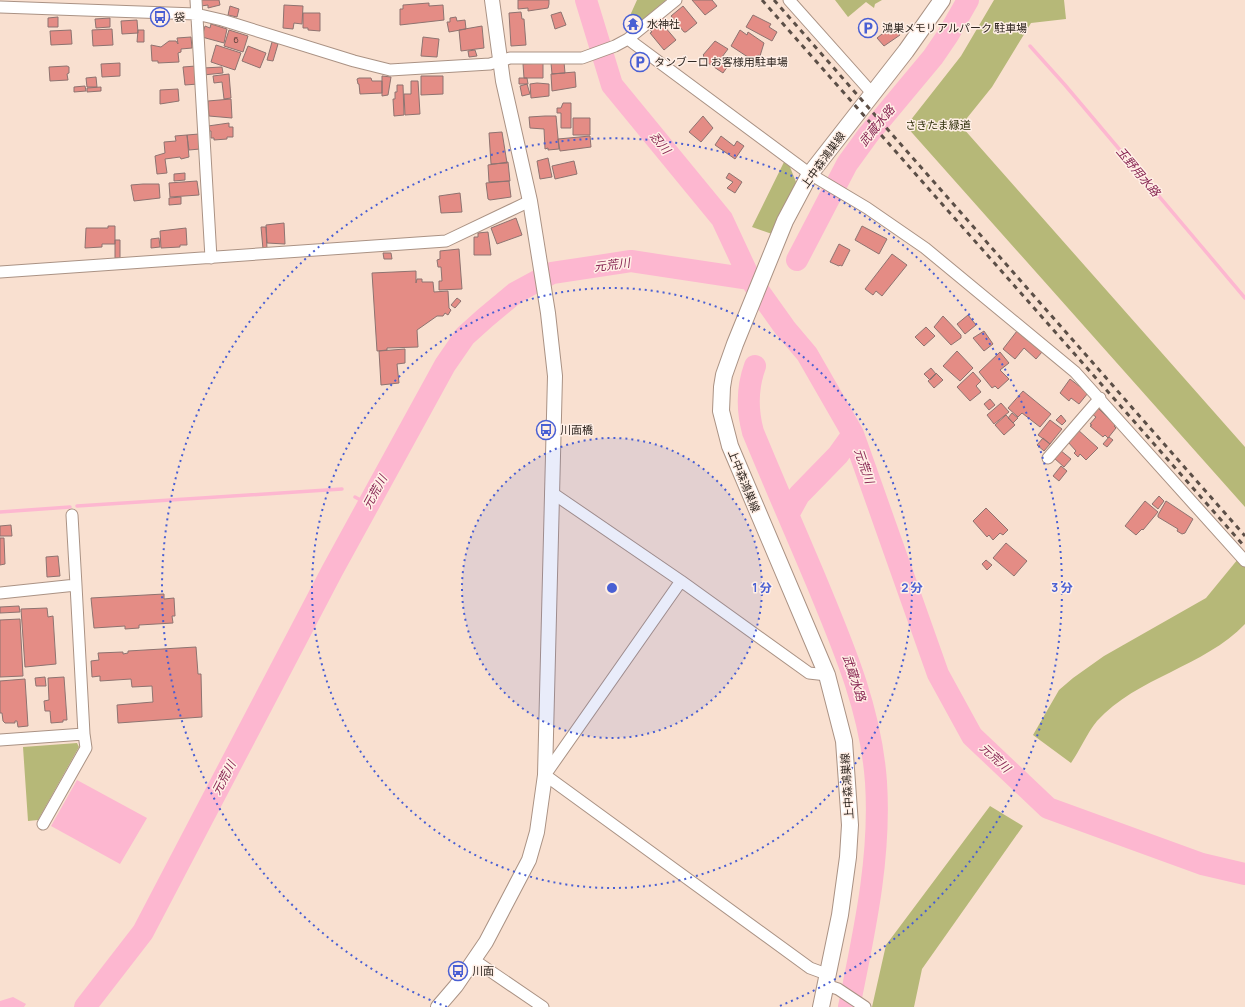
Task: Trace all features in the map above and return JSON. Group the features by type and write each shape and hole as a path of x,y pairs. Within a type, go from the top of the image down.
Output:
{"main road":[{"name":"上中森鴻巣線","path":"821,1007 831,983 850,825 844,741 827,675 748,492 725,429 721,411 722,387 728,363 739,334 792,207 816,177 872,93 911,46 942,0"}],"street":[{"path":"196,0 211,258"},
{"path":"438,1007 456,986 496,925 529,860 537,832 545,775 555,376 548,313 530,201 500,61 492,0"},
{"path":"0,8 41,4 196,14 222,20 354,61 390,70 490,64 510,58 582,58 615,46 628,39 676,0"},
{"path":"789,0 872,93"},
{"path":"628,39 816,177 879,216 925,248 1075,372 1245,561"},
{"path":"0,272 446,241 530,201"},
{"path":"1048,458 1100,398"},
{"path":"551,492 680,581 809,673 827,675"},
{"path":"43,824 86,748 72,515"},
{"path":"545,775 680,581"},
{"path":"0,592 76,585"},
{"path":"0,740 84,734"},
{"path":"545,775 863,1006"},
{"path":"474,960 543,1007"}],"green space":[{"path":"637,0 666,0 637,24 628,20"},
{"path":"835,0 882,0 875,4 874,8 866,2 848,17"},
{"name":"さきたま緑道","path":"994,0 1064,0 1066,19 1031,23 992,87 963,123 963,128 1245,447 1245,507 906,126 961,56"},
{"path":"784,162 790,167 796,182 772,234 752,227"},
{"path":"1238,559 1245,567 1245,624 1229,639 1191,662 1131,693 1113,706 1093,726 1071,763 1033,735 1059,690 1104,656 1206,598"},
{"path":"77,743 79,747 38,820 28,821 23,747"},
{"path":"990,806 1023,826 922,969 914,1007 872,1007 886,945"}],"shaded area":[{"path":"77,780 147,818 120,864 51,826"},
{"path":"13,997 26,1004 24,1007 0,1007 0,1001"}],"building":[{"path":"200,0 219,0 220,5 208,8 208,5 201,6"},
{"path":"518,0 549,0 549,4 548,8 528,11 528,8 518,9"},
{"path":"692,0 712,0 717,6 705,15"},
{"path":"429,3 429,6 443,5 444,20 400,25 400,9 403,9 403,5"},
{"path":"284,5 303,6 302,24 294,23 293,29 283,28"},
{"path":"230,6 239,9 237,17 228,15"},
{"path":"683,6 697,23 686,32 684,32 671,16"},
{"path":"521,12 522,19 524,19 526,45 511,46 509,13"},
{"path":"561,12 566,25 555,29 551,15"},
{"path":"303,13 320,13 320,31 303,28"},
{"path":"753,15 771,24 769,27 777,32 772,41 746,27"},
{"path":"58,17 58,27 48,27 48,18"},
{"path":"456,17 457,21 465,20 466,29 449,32 447,22 450,22 450,18"},
{"path":"664,17 669,24 665,27 659,20"},
{"path":"110,18 110,27 96,28 95,19"},
{"path":"137,20 138,33 122,34 121,21"},
{"path":"659,20 676,40 664,50 650,33 652,32 649,29"},
{"path":"211,24 227,29 224,43 202,37 205,26 210,28"},
{"path":"482,26 484,48 461,51 459,30"},
{"path":"892,26 900,35 884,46 877,38"},
{"path":"112,29 113,45 93,46 92,30"},
{"path":"71,30 72,44 51,45 50,31"},
{"path":"138,30 144,30 144,42 137,42"},
{"path":"229,30 248,36 243,52 224,46"},
{"path":"740,30 747,35 748,32 764,43 760,56 758,55 754,61 731,46"},
{"path":"191,37 192,48 181,49 181,52 178,53 179,62 158,63 158,61 152,61 151,45 161,47 169,41 176,41 178,44 177,38"},
{"path":"423,37 439,39 437,57 421,56"},
{"path":"715,41 728,49 722,57 730,63 723,73 702,59 704,56 703,55"},
{"path":"272,42 278,44 273,61 267,60"},
{"path":"216,45 241,53 235,70 211,62"},
{"path":"248,46 266,53 260,68 242,61"},
{"path":"475,50 477,56 469,57 468,51"},
{"path":"564,62 565,73 552,74 551,63"},
{"path":"120,63 120,76 102,77 101,64"},
{"path":"543,63 543,78 524,78 523,64"},
{"path":"196,66 198,84 185,85 183,67"},
{"path":"49,67 69,67 69,73 67,74 68,80 50,81"},
{"path":"222,67 223,73 203,75 203,68"},
{"path":"575,72 576,87 552,91 551,74"},
{"path":"229,74 231,98 224,99 222,82 214,83 213,76"},
{"path":"382,76 391,77 388,95 382,96"},
{"path":"421,76 443,76 443,94 421,95"},
{"path":"96,77 97,87 87,87 86,78"},
{"path":"371,78 372,81 382,81 382,93 360,94 357,79"},
{"path":"519,78 527,78 528,84 519,84"},
{"path":"411,81 418,81 420,114 405,115 404,94 411,94"},
{"path":"527,84 530,94 522,96 520,86"},
{"path":"530,84 549,84 549,96 531,98"},
{"path":"397,85 403,85 404,115 394,116 393,99 395,99 395,92 397,92"},
{"path":"85,86 86,91 74,92 74,87"},
{"path":"101,87 101,91 87,92 87,88"},
{"path":"178,89 179,101 160,104 160,90"},
{"path":"231,99 232,118 209,116 208,101"},
{"path":"563,103 571,103 571,128 561,128 561,113 557,113 557,108 561,108"},
{"path":"556,116 559,149 545,149 544,129 530,128 529,117"},
{"path":"703,116 713,128 701,142 689,132"},
{"path":"573,118 590,118 590,135 573,135"},
{"path":"229,123 229,127 233,127 233,137 214,140 214,138 211,138 211,131 208,131 208,126"},
{"path":"502,132 507,163 491,164 489,133"},
{"path":"199,134 200,149 189,150 187,135"},
{"path":"187,135 189,157 181,159 180,157 165,159 167,173 157,174 155,156 165,153 164,142 176,141 175,136"},
{"path":"590,136 591,147 560,151 558,139"},
{"path":"721,136 734,146 737,141 744,146 735,159 715,145"},
{"path":"548,158 552,177 540,179 537,161"},
{"path":"574,161 577,174 555,179 552,166"},
{"path":"508,162 510,181 489,182 488,165"},
{"path":"185,173 185,180 174,181 174,174"},
{"path":"729,173 742,182 735,193 727,188 733,182 726,178"},
{"path":"197,181 199,195 170,197 169,183"},
{"path":"509,181 511,197 488,199 486,183"},
{"path":"159,184 160,198 134,201 131,185"},
{"path":"460,193 462,212 441,213 439,196"},
{"path":"181,197 181,204 169,205 169,198"},
{"path":"516,218 522,235 497,244 491,228"},
{"path":"284,223 285,244 267,243 266,225"},
{"path":"108,226 115,226 115,244 102,244 102,247 85,248 86,228 108,228"},
{"path":"862,226 887,239 879,254 855,240"},
{"path":"261,227 266,227 267,249 263,249"},
{"path":"186,228 187,245 161,248 160,231"},
{"path":"488,232 491,255 474,255 474,237 478,237 478,233"},
{"path":"159,238 160,247 151,248 151,239"},
{"path":"115,240 120,240 120,258 115,258"},
{"path":"839,244 850,250 842,266 830,262"},
{"path":"459,249 462,289 439,290 439,281 442,281 441,267 438,267 437,260 440,259 440,251"},
{"path":"383,253 391,253 392,259 384,259"},
{"path":"892,254 907,265 882,296 876,291 873,295 865,289"},
{"path":"416,271 416,283 417,279 422,279 422,282 433,282 434,292 448,291 449,308 451,310 448,315 445,313 443,316 437,316 417,330 418,347 387,348 387,350 377,351 372,273"},
{"path":"457,298 461,301 455,308 451,305"},
{"path":"968,315 976,325 965,334 957,324"},
{"path":"943,316 961,335 961,338 951,345 934,327"},
{"path":"926,327 935,336 924,346 915,337"},
{"path":"984,331 993,344 984,351 973,338"},
{"path":"1017,331 1042,352 1036,359 1024,348 1015,359 1003,349"},
{"path":"405,349 405,363 397,364 399,383 381,385 379,351"},
{"path":"957,351 973,368 960,381 943,366"},
{"path":"1000,352 1009,363 1000,370 1009,379 998,389 995,386 992,388 979,372"},
{"path":"931,368 936,374 930,380 924,374"},
{"path":"973,372 981,381 976,386 981,392 970,401 957,387"},
{"path":"936,373 943,380 934,388 928,381"},
{"path":"1070,379 1088,393 1079,404 1071,398 1069,401 1060,393"},
{"path":"1023,391 1051,414 1040,427 1022,413 1018,417 1008,408"},
{"path":"990,399 995,405 989,410 984,404"},
{"path":"1001,403 1009,412 994,424 987,415"},
{"path":"1098,408 1115,425 1114,426 1116,428 1108,438 1105,435 1103,437 1090,426 1096,417 1092,414"},
{"path":"1012,413 1018,418 1013,423 1008,418"},
{"path":"1006,415 1015,425 1004,435 995,425"},
{"path":"1061,415 1066,421 1062,425 1056,420"},
{"path":"1050,420 1062,429 1050,444 1038,435"},
{"path":"1077,429 1098,448 1086,460 1080,454 1078,457 1074,453 1076,451 1068,442"},
{"path":"1109,437 1113,440 1107,447 1103,444"},
{"path":"1043,438 1050,444 1044,451 1037,445"},
{"path":"1060,450 1071,459 1064,467 1054,458"},
{"path":"1061,466 1067,471 1059,481 1053,476"},
{"path":"1159,496 1164,501 1158,509 1152,504"},
{"path":"1145,501 1158,512 1143,530 1142,529 1136,535 1125,526"},
{"path":"1166,501 1193,519 1185,533 1182,534 1177,531 1178,529 1158,517"},
{"path":"986,508 1008,530 1003,535 1000,533 993,540 989,535 987,537 973,521"},
{"path":"11,525 12,536 0,536 0,526"},
{"path":"0,538 4,538 5,564 0,565"},
{"path":"1006,543 1027,561 1014,576 993,558"},
{"path":"58,556 60,576 47,577 46,557"},
{"path":"986,560 992,565 987,570 982,564"},
{"path":"164,594 164,599 174,598 175,616 172,616 173,623 139,625 139,628 125,629 125,626 94,628 91,598"},
{"path":"19,606 20,612 0,613 0,607"},
{"path":"47,608 48,617 53,616 56,664 25,667 21,609"},
{"path":"20,619 23,676 0,677 0,620"},
{"path":"196,647 198,674 201,674 202,717 118,723 117,705 153,702 152,686 132,687 131,679 100,681 100,676 92,677 91,661 99,660 98,653 123,652 123,654 128,653 128,651"},
{"path":"45,677 46,686 36,686 35,678"},
{"path":"64,677 67,720 63,720 63,722 51,723 50,711 45,711 44,701 49,700 48,678"},
{"path":"25,679 28,726 18,727 17,721 15,721 15,723 5,723 3,721 2,713 0,713 0,681"}],"waterway":[{"name":"元荒川","path":"586,0 612,85 722,219 750,279 785,328 807,354 853,434 938,674 972,736 1048,808 1202,864 1245,874"},
{"name":"武蔵水路","path":"797,260 847,164 868,135 933,57 948,35 968,0"},
{"name":"玉野用水路","path":"1030,46 1065,85 1245,298"},
{"name":"元荒川","path":"85,1007 143,932 332,571 445,365 465,336 515,293 552,273 631,261 750,279"},
{"name":"武蔵水路","path":"755,366 749,391 749,407 753,432 817,583 855,680 873,756 877,810 874,867 849,1007"},
{"path":"788,515 799,495 838,455 853,434"},
{"path":"77,506 342,489"},
{"path":"355,497 368,504"},
{"path":"0,512 70,507"}],"railway":[{"path":"762,0 1245,547"},
{"path":"774,0 1245,536"}],"place":[{"name":"袋","path":"160,17"},
{"name":"水神社","path":"633,24"},
{"name":"鴻巣メモリアルパーク 駐車場","path":"868,28"},
{"name":"タンブーロ お客様用駐車場","path":"640,62"},
{"name":"川面橋","path":"546,430"},
{"name":"川面","path":"458,971"}],"water label":[{"name":"忍川","path":"660,143"}]}
